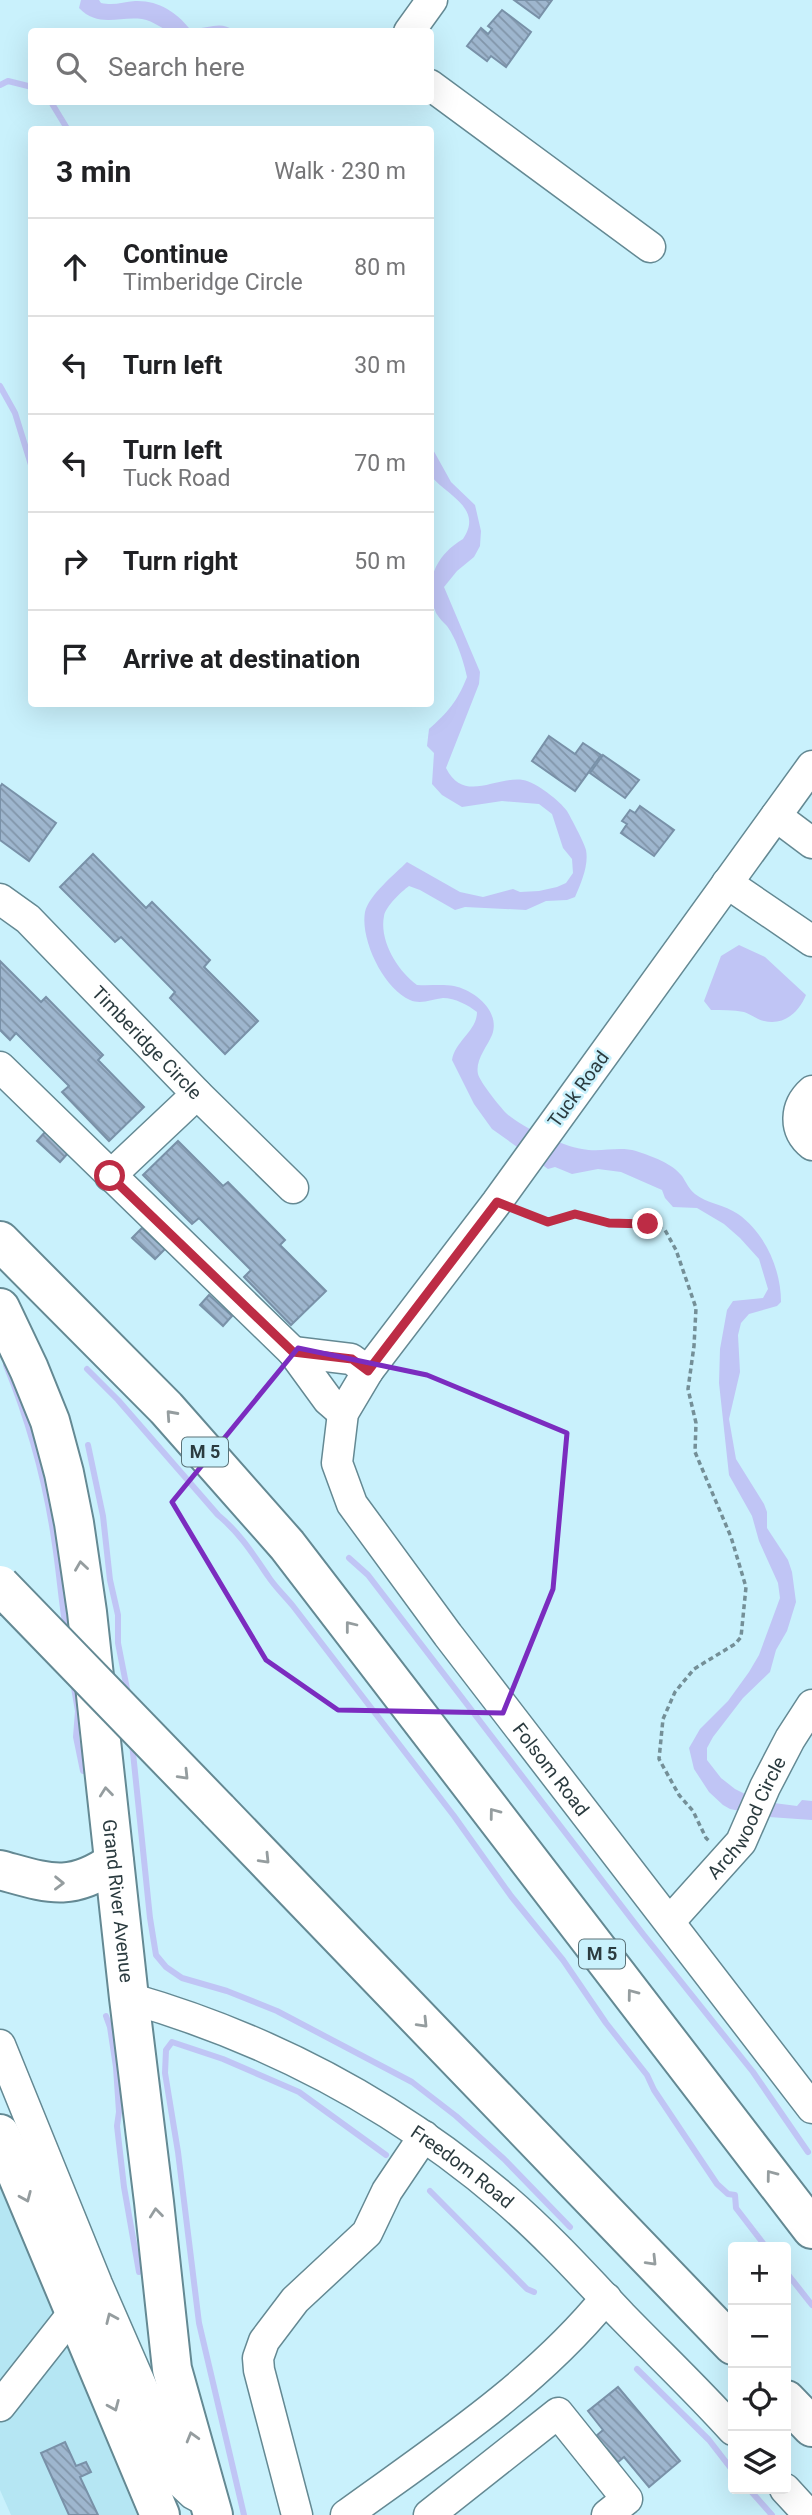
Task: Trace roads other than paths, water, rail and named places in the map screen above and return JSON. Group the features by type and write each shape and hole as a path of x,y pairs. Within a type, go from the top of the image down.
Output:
{"main road":[{"name":"M 5","path":"0,1241 166,1408 287,1545 812,2229"},
{"name":"Grand River Avenue","path":"0,1308 50,1421 67,1485 87,1612 128,1998 172,2369 212,2509"},
{"path":"0,1586 728,2340"},
{"path":"0,1870 45,1882 75,1883 97,1874 114,1862"},
{"name":"Grand River Avenue","path":"0,2134 85,2297 160,2515"},
{"path":"791,2405 812,2427"}],"street":[{"path":"412,28 432,0"},
{"path":"434,88 650,247"},
{"name":"Tuck Road","path":"343,1413 368,1371 497,1202 812,766"},
{"path":"776,816 812,843"},
{"path":"727,883 812,941"},
{"name":"Timberidge Circle","path":"0,899 28,919 197,1094 293,1188"},
{"path":"0,1067 293,1352 328,1401 343,1413"},
{"path":"812,1091 803,1100 798,1111 800,1132 812,1145"},
{"path":"110,1176 197,1094"},
{"path":"293,1352 352,1359 368,1371"},
{"name":"Folsom Road","path":"343,1413 337,1463 352,1504 504,1708 812,2108"},
{"name":"Archwood Circle","path":"670,1921 741,1842 765,1787 790,1739 812,1705"},
{"name":"Freedom Road","path":"128,1998 167,2009 249,2040 322,2073 424,2136 507,2201 567,2258 728,2425"},
{"name":"Grand River Avenue","path":"0,2045 85,2297 155,2417 178,2480 212,2509"},
{"path":"297,2515 258,2358 264,2341 295,2300 367,2233 387,2191 424,2136"},
{"path":"2,2401 85,2297"},
{"path":"346,2515 494,2407 578,2332 606,2298"},
{"path":"429,2515 558,2413 627,2499 607,2515"},
{"path":"789,2494 808,2515"}],"waterway":[{"path":"0,85 8,81 28,86"},
{"path":"53,105 66,126"},
{"path":"0,386 15,413 28,455"},
{"path":"6,1365 29,1429 46,1494 66,1630"},
{"path":"87,1369 233,1529 293,1606 454,1816 511,1896 563,1960 606,2023 647,2075 654,2090 717,2184 728,2194 735,2195 736,2208 762,2242"},
{"path":"88,1445 103,1516 110,1580 118,1615 118,1643 128,1694"},
{"path":"349,1558 368,1575 643,1934 753,2072 808,2152"},
{"path":"73,1682 78,1711 76,1737 83,1771"},
{"path":"132,1743 150,1918 156,1955 166,1967 182,1978 227,1991 277,2011 412,2082 456,2116 504,2159 570,2227"},
{"path":"106,2016 116,2067 119,2112 117,2126 124,2187 139,2272"},
{"path":"244,2515 199,2323 178,2152 165,2073 166,2050 172,2042 223,2059 299,2092 386,2155"},
{"path":"430,2191 527,2289 534,2292"},
{"path":"791,2278 812,2305"},
{"path":"637,2369 709,2440 728,2465"},
{"path":"753,2494 772,2515"}]}
